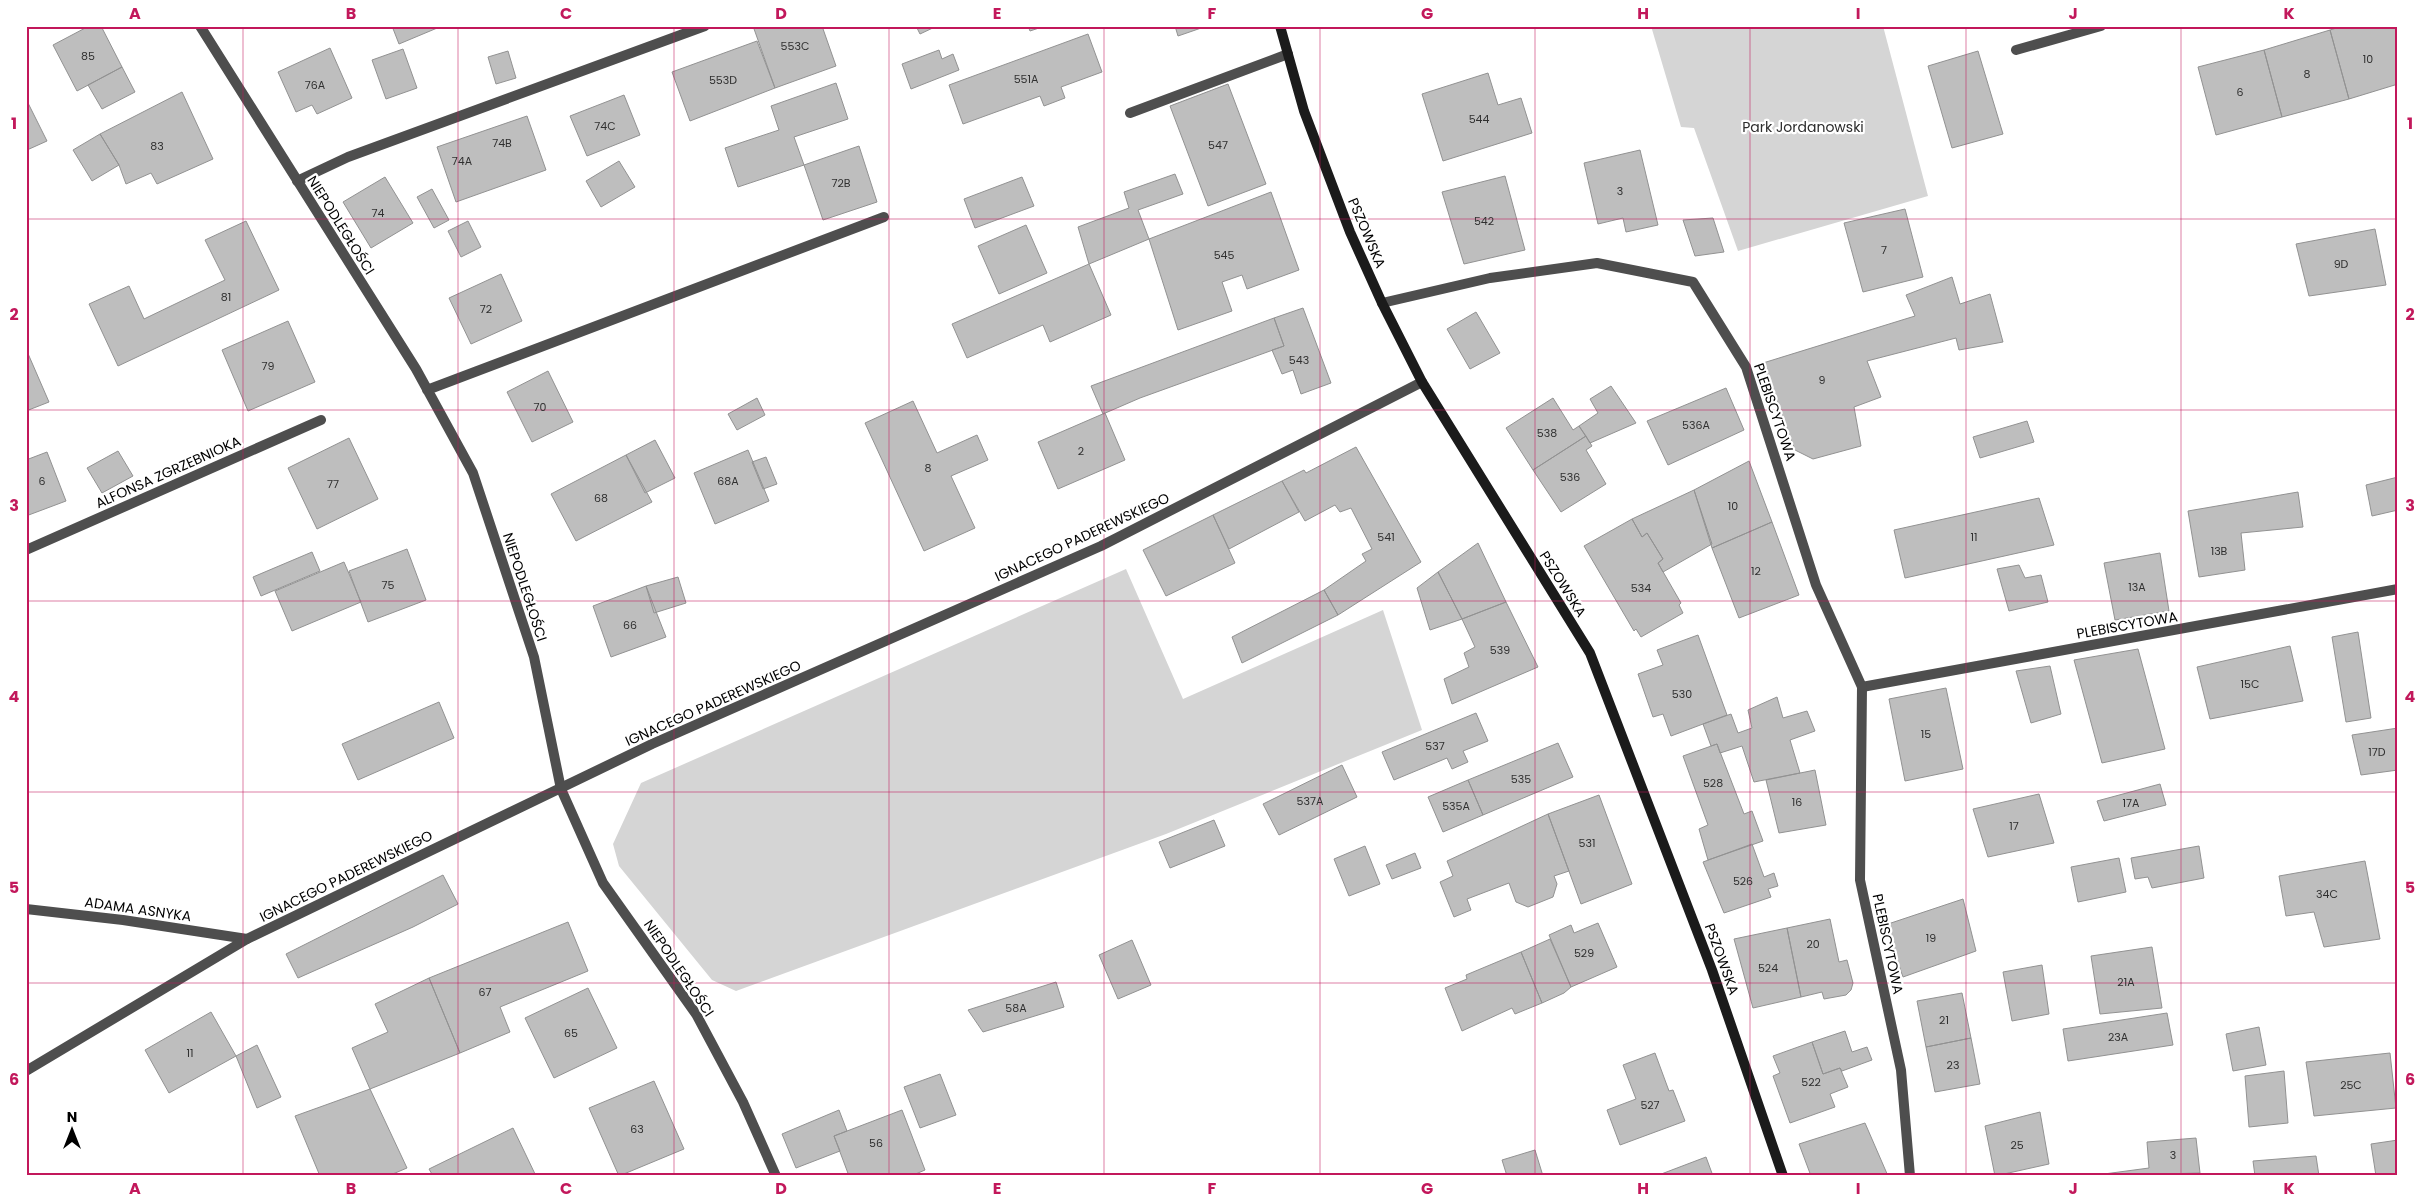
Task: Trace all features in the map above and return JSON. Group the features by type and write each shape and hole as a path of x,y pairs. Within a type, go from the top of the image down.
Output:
{"main road":[{"name":"PSZOWSKA","path":"1280,26 1304,111 1350,232 1382,303 1422,382 1590,653 1712,970 1783,1176"}],"street":[{"name":"NIEPODLEGŁOŚCI","path":"200,26 427,390 473,473 534,657 561,789 604,883 696,1014 743,1102 776,1176"},
{"path":"297,181 348,157 705,26"},
{"path":"2016,50 2101,26"},
{"path":"1130,112 1288,54"},
{"path":"427,390 884,217"},
{"name":"PLEBISCYTOWA","path":"1382,303 1490,278 1597,263 1692,282 1746,367 1816,585 1862,687 1860,880 1901,1070 1910,1176"},
{"name":"IGNACEGO PADEREWSKIEGO","path":"26,1071 247,939 661,740 1101,546 1422,382"},
{"name":"ALFONSA ZGRZEBNIOKA","path":"26,550 321,420"},
{"name":"PLEBISCYTOWA","path":"1862,687 2398,589"},
{"name":"ADAMA ASNYKA","path":"26,909 123,920 247,939"}],"green space":[{"name":"Park Jordanowski","path":"1651,26 1883,26 1928,196 1738,251 1694,128 1681,127"},
{"path":"1126,569 1183,699 1383,610 1422,730 1166,834 736,991 712,980 619,866 613,844 641,783"}],"building":[{"path":"89,26 101,26 122,67 77,91 53,45"},
{"path":"392,26 442,26 399,44"},
{"path":"753,26 822,26 836,66 775,88"},
{"path":"916,26 937,26 920,34"},
{"path":"1028,26 1045,26 1030,31"},
{"path":"1175,26 1207,26 1178,36"},
{"path":"2343,26 2396,26 2398,34 2398,84 2349,99 2330,30"},
{"path":"2330,30 2349,99 2282,117 2264,50"},
{"path":"1088,34 1102,72 1061,87 1065,98 1044,106 1040,96 963,124 949,85"},
{"path":"757,41 775,88 690,121 672,72"},
{"path":"330,48 352,98 317,114 312,105 296,112 278,72"},
{"path":"403,49 417,88 386,99 372,60"},
{"path":"939,50 942,59 953,54 959,70 911,89 902,64"},
{"path":"2264,50 2282,117 2216,135 2198,67"},
{"path":"508,51 516,78 496,84 488,57"},
{"path":"1978,51 2003,134 1952,148 1928,66"},
{"path":"122,67 135,92 102,109 88,85"},
{"path":"1488,73 1498,105 1521,98 1532,133 1443,161 1422,94"},
{"path":"836,83 848,119 794,137 804,165 738,187 725,148 779,130 771,106"},
{"path":"1228,84 1266,184 1208,206 1170,106"},
{"path":"182,92 213,159 157,184 151,173 126,184 119,165 100,134"},
{"path":"624,95 640,135 587,156 570,116"},
{"path":"28,103 47,141 27,150 26,104"},
{"path":"527,116 546,170 456,202 437,147"},
{"path":"100,134 119,165 92,181 73,150"},
{"path":"859,146 877,202 823,220 804,165"},
{"path":"1640,150 1658,225 1626,232 1623,218 1598,224 1584,163"},
{"path":"619,161 635,187 601,207 586,181"},
{"path":"1175,174 1183,194 1138,210 1149,239 1089,264 1078,227 1129,208 1124,192"},
{"path":"1505,176 1525,250 1464,264 1442,192"},
{"path":"385,177 413,223 371,248 343,202"},
{"path":"1022,177 1034,206 975,228 964,199"},
{"path":"432,189 449,220 434,228 417,197"},
{"path":"1271,192 1299,270 1247,289 1242,275 1222,282 1232,311 1178,330 1149,239"},
{"path":"1905,209 1923,277 1863,292 1844,223"},
{"path":"1713,218 1724,252 1695,256 1683,220"},
{"path":"246,221 279,290 118,366 89,304 129,286 144,319 225,280 205,240"},
{"path":"468,221 481,247 461,257 448,231"},
{"path":"1026,225 1047,273 999,294 978,246"},
{"path":"2375,229 2386,285 2309,296 2296,244"},
{"path":"1089,264 1111,315 1050,342 1043,325 967,358 952,324"},
{"path":"501,274 522,321 471,344 449,298"},
{"path":"1952,277 1960,304 1990,294 2003,342 1959,350 1956,338 1867,361 1881,397 1854,407 1861,446 1813,459 1795,450 1763,363 1915,316 1906,295"},
{"path":"1303,308 1331,383 1301,394 1293,370 1282,374 1272,350 1284,346 1274,318"},
{"path":"1476,312 1500,353 1470,369 1447,329"},
{"path":"1274,318 1284,346 1140,398 1103,414 1091,386"},
{"path":"288,321 315,382 248,411 222,350"},
{"path":"26,349 49,402 26,411"},
{"path":"548,371 573,422 532,442 507,392"},
{"path":"1611,386 1636,423 1590,443 1579,426 1598,413 1590,399"},
{"path":"1726,388 1744,430 1668,465 1647,421"},
{"path":"757,398 765,415 737,430 728,414"},
{"path":"1553,398 1573,430 1579,426 1586,436 1533,470 1506,428"},
{"path":"913,401 937,453 977,435 988,460 951,476 975,528 924,551 865,423"},
{"path":"1105,413 1125,460 1058,489 1038,442"},
{"path":"2027,421 2034,442 1980,458 1973,437"},
{"path":"1586,436 1592,446 1586,450 1606,484 1561,512 1533,470"},
{"path":"349,438 378,499 317,529 288,468"},
{"path":"655,440 675,478 645,493 626,455"},
{"path":"1356,447 1421,562 1338,615 1324,590 1366,561 1362,554 1372,549 1351,508 1340,512 1335,505 1305,521 1282,481 1304,470 1306,473"},
{"path":"748,450 769,501 715,524 694,473"},
{"path":"118,451 133,476 102,493 87,468"},
{"path":"47,452 66,501 26,516 26,460"},
{"path":"626,455 652,502 576,541 551,494"},
{"path":"766,457 777,484 763,489 752,462"},
{"path":"1749,461 1772,522 1712,548 1694,490"},
{"path":"2398,477 2398,510 2372,516 2366,485"},
{"path":"1282,481 1299,512 1229,549 1213,515"},
{"path":"1694,490 1712,544 1663,572 1658,563 1663,559 1647,533 1642,537 1632,519"},
{"path":"2298,492 2303,527 2241,533 2245,570 2199,577 2188,511"},
{"path":"2039,498 2054,545 1905,578 1894,530"},
{"path":"1213,515 1235,563 1166,596 1143,550"},
{"path":"1632,519 1642,537 1647,533 1663,559 1658,563 1681,603 1679,605 1683,613 1641,637 1636,629 1634,631 1584,546"},
{"path":"1772,522 1799,595 1739,618 1712,548"},
{"path":"1478,543 1506,602 1462,619 1438,572"},
{"path":"407,549 426,600 368,622 349,571"},
{"path":"312,552 320,571 261,596 253,577"},
{"path":"2160,553 2169,611 2115,620 2104,563"},
{"path":"344,562 361,602 292,631 275,591"},
{"path":"2019,565 2025,578 2041,575 2048,602 2009,611 1997,569"},
{"path":"1438,572 1462,619 1430,630 1417,588"},
{"path":"678,577 686,603 654,613 646,586"},
{"path":"646,586 666,637 611,657 593,606"},
{"path":"1324,590 1338,615 1242,663 1232,637"},
{"path":"1506,602 1538,667 1452,704 1444,679 1469,667 1464,653 1475,647 1462,619"},
{"path":"2358,632 2371,718 2346,722 2332,637"},
{"path":"1698,635 1727,715 1671,736 1663,714 1653,717 1638,674 1663,665 1657,650"},
{"path":"2290,646 2303,701 2210,719 2197,667"},
{"path":"2138,649 2165,749 2102,763 2074,660"},
{"path":"2050,666 2061,714 2031,723 2016,671"},
{"path":"1946,688 1963,769 1905,781 1889,699"},
{"path":"1777,697 1783,718 1807,711 1815,731 1790,740 1800,773 1754,782 1742,746 1720,753 1717,744 1711,746 1703,724 1731,714 1738,733 1752,728 1748,710"},
{"path":"439,702 454,738 358,780 342,744"},
{"path":"1476,713 1488,741 1463,751 1468,762 1452,769 1447,758 1394,780 1382,752"},
{"path":"2398,728 2398,770 2361,775 2352,735"},
{"path":"1558,743 1573,777 1483,815 1468,780"},
{"path":"1717,744 1744,814 1752,811 1763,841 1708,860 1699,829 1708,825 1683,756"},
{"path":"1342,765 1357,797 1279,835 1263,804"},
{"path":"1815,770 1826,825 1779,833 1766,780"},
{"path":"1468,780 1483,815 1443,832 1428,797"},
{"path":"2160,784 2166,805 2104,821 2097,801"},
{"path":"2039,794 2054,843 1988,857 1973,809"},
{"path":"1599,795 1632,884 1581,904 1548,814"},
{"path":"1548,814 1569,871 1554,876 1557,884 1553,897 1528,907 1516,902 1509,883 1467,899 1471,910 1454,917 1440,882 1453,876 1447,861"},
{"path":"1214,820 1225,846 1170,868 1159,842"},
{"path":"1752,844 1764,877 1774,873 1778,886 1768,889 1771,897 1724,913 1703,862"},
{"path":"1365,846 1380,884 1349,896 1334,859"},
{"path":"2199,846 2204,878 2152,888 2148,877 2135,879 2131,858"},
{"path":"1415,853 1421,868 1392,879 1386,865"},
{"path":"2119,858 2126,892 2078,902 2071,867"},
{"path":"2365,861 2380,939 2324,947 2314,912 2286,916 2279,876"},
{"path":"443,875 458,904 413,927 298,978 286,954"},
{"path":"1963,899 1976,951 1903,977 1885,925"},
{"path":"1830,919 1839,962 1847,960 1853,983 1851,990 1846,995 1824,999 1822,992 1801,997 1787,928"},
{"path":"568,922 588,971 500,1007 510,1032 460,1053 429,978"},
{"path":"1598,923 1617,967 1571,987 1549,935 1571,925 1574,933"},
{"path":"1787,928 1801,997 1753,1008 1734,939"},
{"path":"1550,939 1571,987 1564,993 1542,1003 1521,952"},
{"path":"1132,940 1151,985 1118,999 1099,955"},
{"path":"2152,947 2162,1008 2100,1014 2091,956"},
{"path":"1521,952 1542,1003 1515,1014 1512,1008 1462,1031 1445,988 1467,979 1466,975"},
{"path":"2042,965 2049,1014 2012,1021 2003,972"},
{"path":"429,978 460,1053 370,1089 352,1048 388,1032 375,1004"},
{"path":"1056,982 1064,1007 983,1032 968,1010"},
{"path":"588,988 617,1048 554,1078 525,1018"},
{"path":"1962,993 1971,1038 1926,1047 1917,1001"},
{"path":"211,1012 236,1056 169,1093 145,1050"},
{"path":"2167,1013 2173,1045 2068,1061 2063,1029"},
{"path":"2259,1027 2266,1065 2233,1071 2226,1034"},
{"path":"1845,1031 1852,1052 1867,1047 1872,1060 1842,1071 1840,1068 1823,1074 1812,1042"},
{"path":"1971,1038 1980,1084 1935,1092 1926,1047"},
{"path":"1812,1042 1823,1074 1840,1068 1848,1087 1830,1094 1835,1107 1790,1123 1773,1076 1780,1073 1773,1056"},
{"path":"257,1045 281,1097 257,1108 236,1056"},
{"path":"1655,1053 1669,1091 1673,1090 1685,1121 1620,1145 1607,1110 1636,1099 1623,1065"},
{"path":"2390,1053 2396,1108 2314,1116 2306,1062"},
{"path":"2284,1071 2288,1123 2249,1127 2245,1076"},
{"path":"940,1074 956,1115 920,1128 904,1087"},
{"path":"654,1081 684,1149 619,1176 589,1108"},
{"path":"370,1089 407,1168 388,1176 320,1176 295,1116"},
{"path":"839,1110 847,1131 834,1136 840,1151 796,1168 782,1134"},
{"path":"902,1110 925,1170 911,1176 849,1176 834,1136"},
{"path":"2040,1112 2049,1164 1995,1176 1985,1126"},
{"path":"1865,1123 1888,1176 1811,1176 1799,1144"},
{"path":"513,1128 536,1176 433,1176 429,1169"},
{"path":"2196,1138 2200,1173 2089,1176 2149,1168 2147,1142"},
{"path":"2398,1140 2398,1176 2376,1176 2371,1144"},
{"path":"1535,1150 1543,1176 1507,1176 1502,1160"},
{"path":"2316,1156 2319,1176 2255,1176 2253,1161"},
{"path":"1706,1157 1713,1176 1656,1176"}]}
